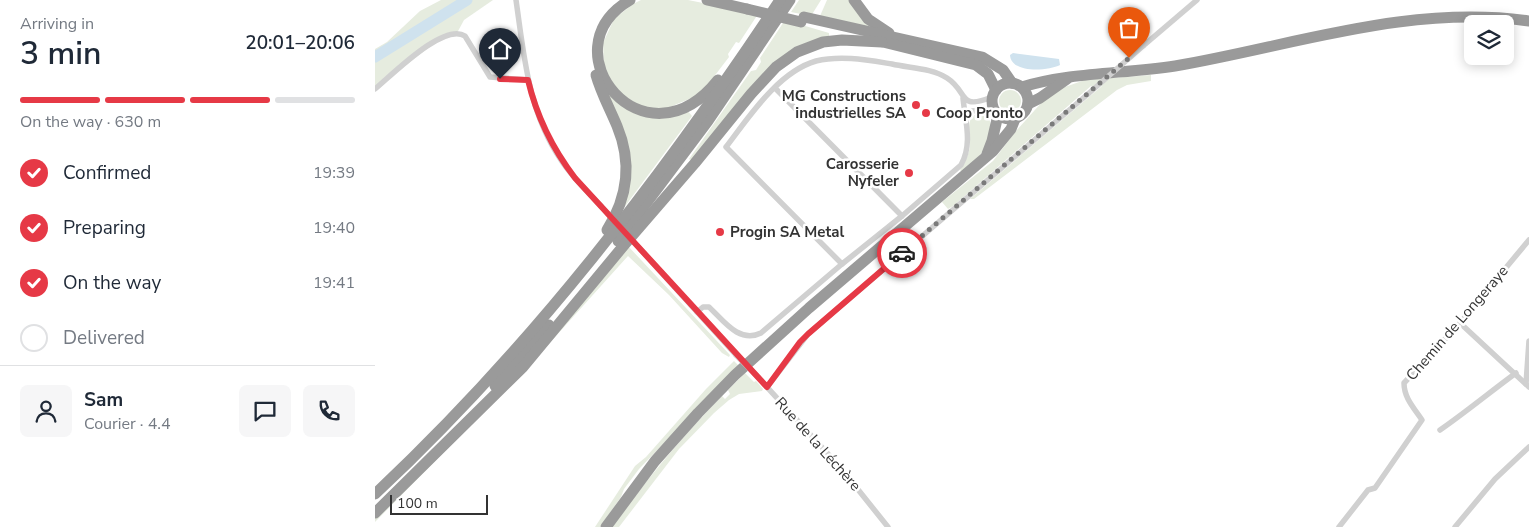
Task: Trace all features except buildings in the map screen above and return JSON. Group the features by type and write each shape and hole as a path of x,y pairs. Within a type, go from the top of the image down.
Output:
{"highway":[{"path":"582,271 616,214 626,182 624,147 598,82 593,54 594,40 598,28 607,12 619,0"},
{"path":"631,0 613,14 603,30 598,48 600,68 608,86 621,100 640,110 658,113 682,108 708,92 774,0"},
{"path":"707,0 905,39 982,57 1003,70 1027,94 1028,104 1024,113 1015,119 1009,120 995,112"},
{"path":"731,0 749,7"},
{"path":"375,494 479,389 582,271 671,156 780,0"},
{"path":"375,505 410,473 482,400 580,288 675,167 790,0"},
{"path":"854,0 862,12 875,25 905,39"},
{"path":"994,93 1001,85 1017,85 1072,76 1172,66 1389,23 1457,16 1529,21"},
{"path":"802,19 882,42 976,65 988,74 994,93 995,112 993,140 984,158"},
{"path":"375,513 523,367 751,94 776,67 797,52 823,42 842,40 882,42"},
{"path":"1028,104 1072,76"},
{"path":"606,527 655,461 725,385 809,308 999,145 1015,119"}],"street":[{"name":"Rue de la Léchère","path":"516,0 533,103 549,140 566,166 840,467 888,527"},
{"path":"767,387 808,334 1197,0"},
{"path":"375,89 420,51 441,38 454,33 465,36 490,77 528,80"},
{"path":"697,312 703,307 709,306 738,333 749,337 756,336 961,165 967,148 967,116 963,98 951,81 937,73 856,59 829,59 811,63 788,76 775,88 763,100 726,147 842,264"},
{"path":"775,88 902,216"},
{"path":"963,98 975,102 994,93"},
{"path":"967,116 972,111 995,112"},
{"name":"Chemin de Longeraye","path":"1339,527 1368,490 1375,488 1422,420 1407,399 1404,392 1404,383 1460,323 1529,240"},
{"path":"1460,323 1528,385"},
{"path":"1528,385 1529,340"},
{"path":"1440,430 1471,409 1480,399 1516,373"},
{"path":"1455,527 1495,479 1529,447"}],"shaded area":[{"path":"441,0 493,0 464,20 457,33 441,38 375,89 375,49 387,42 420,11"},
{"path":"641,0 688,0 758,14 739,43 736,42 728,54 729,57 706,87 694,97 665,109 640,106 617,91 604,68 603,43 614,19"},
{"path":"799,0 821,0 811,16 791,12"},
{"path":"827,0 851,0 876,29 820,16"},
{"path":"785,20 829,33 829,38 804,45 692,161 689,159 751,71 756,70 761,62 760,58"},
{"path":"1151,75 1151,81 1127,85 1117,90 974,199 970,199 1102,86 1091,86 953,206 948,209 942,202 993,161 1016,131 1043,101 1059,89 1085,80"},
{"path":"602,81 621,104 687,110 692,116 620,213 629,174"},
{"path":"1010,90 1020,97 1021,101 1014,111 1010,112 1000,105 999,101 1006,91"},
{"path":"981,113 989,119 991,128 989,138 980,155 962,172 960,170 970,147 970,121 972,117"},
{"path":"628,246 730,355 729,357 722,353 669,295 628,256 528,367 375,522 375,517"},
{"path":"734,361 739,366 639,469 600,527 595,527 635,466 646,457 706,389"},
{"path":"745,373 754,382 756,381 763,389 762,391 739,394 714,413 679,449 619,527 612,527 679,443 722,396 725,399 730,394 728,390"}],"water":[{"path":"1013,53 1059,59 1060,65 1047,69 1023,68 1012,61 1010,55"}],"waterway":[{"path":"375,57 467,0"}],"way so far":[{"path":"902,253 1129,58"}],"place":[{"name":"MG Constructions industrielles SA","path":"916,105"},
{"name":"Coop Pronto","path":"926,113"},
{"name":"Carosserie Nyfeler","path":"909,173"},
{"name":"Progin SA Metal","path":"720,232"}],"route":[{"path":"500,79 528,80 533,103 540,122 561,160 575,178 767,387 808,334 902,253"}]}
